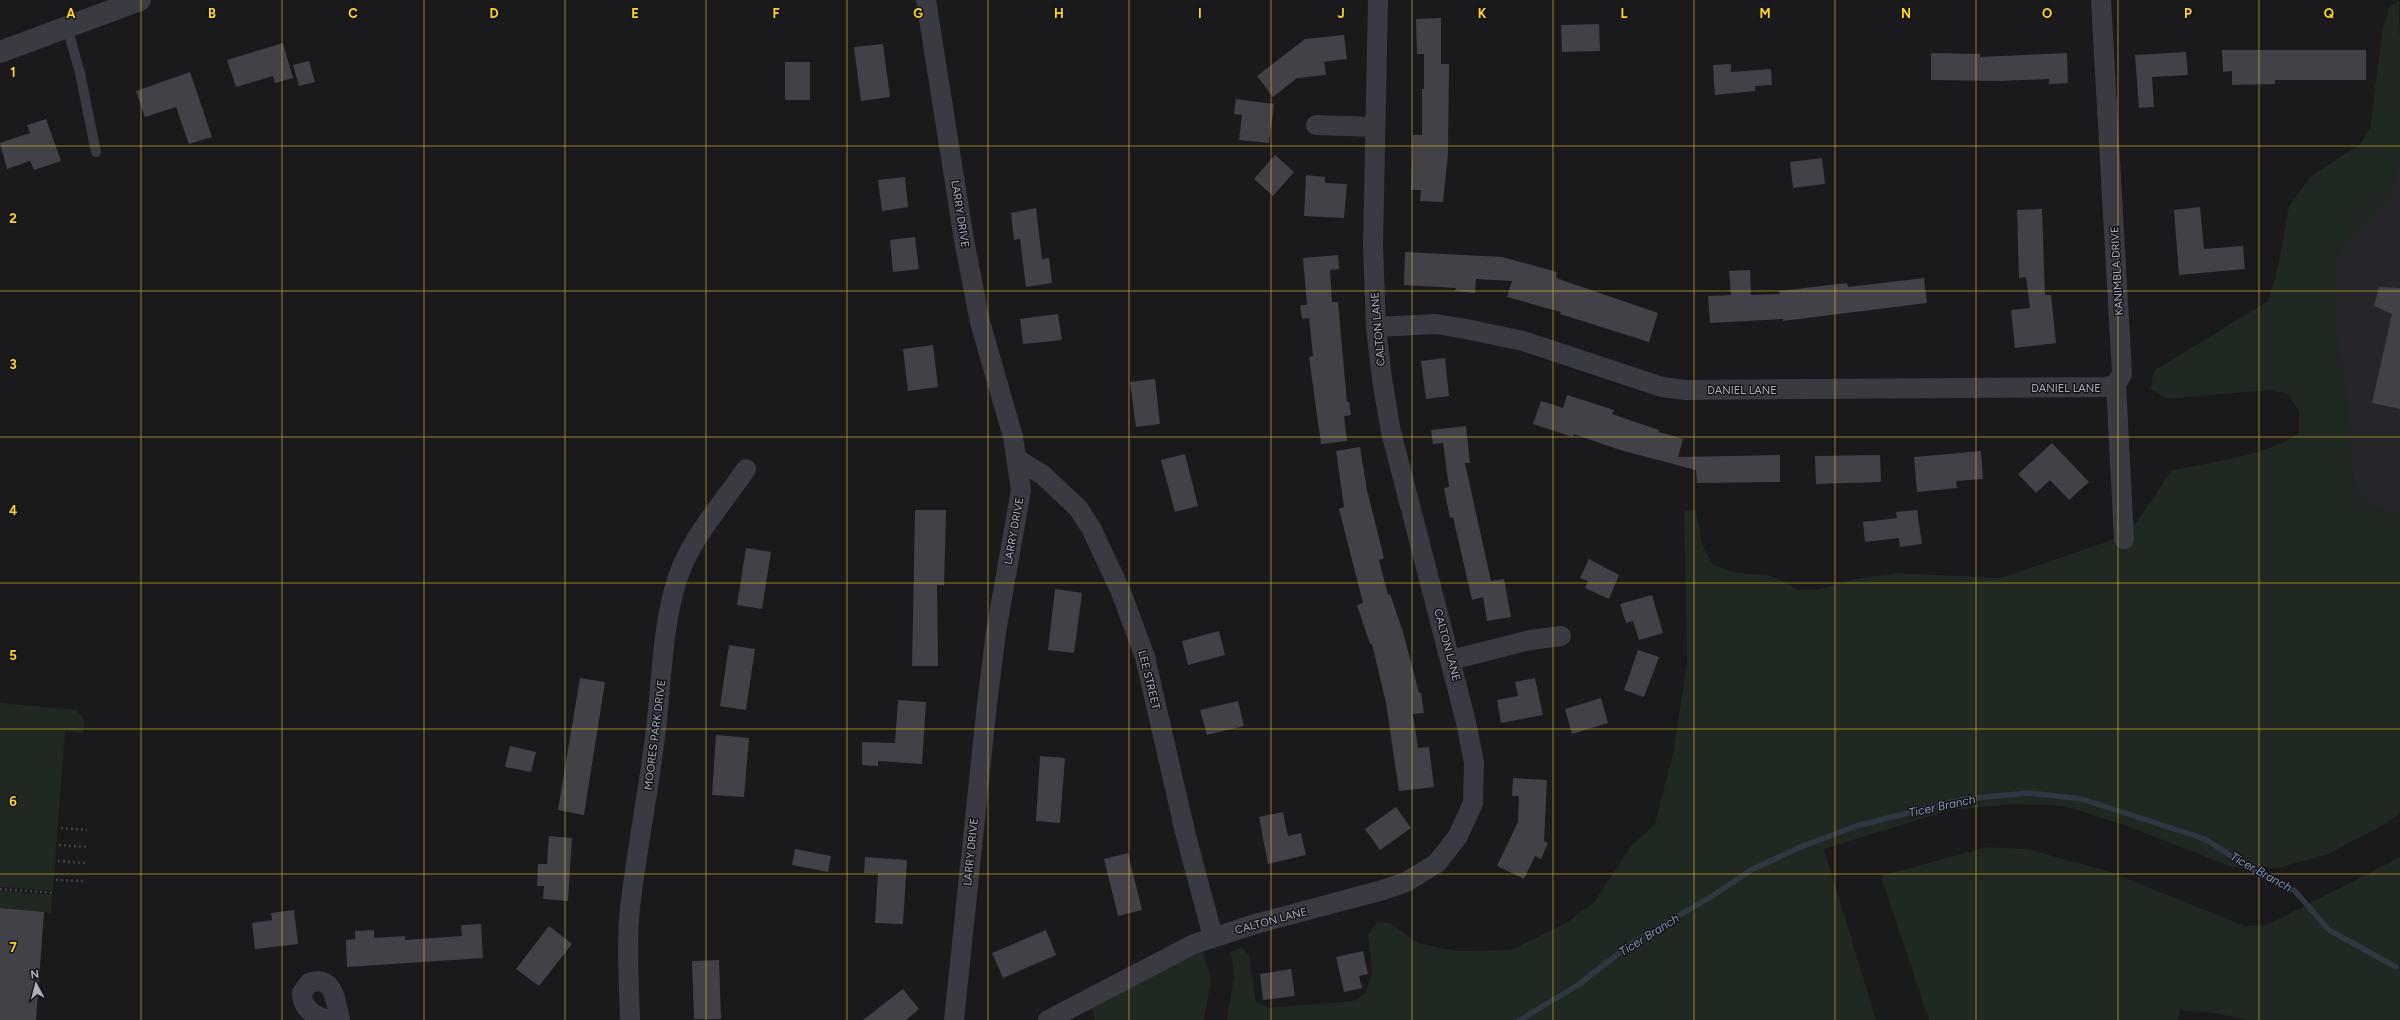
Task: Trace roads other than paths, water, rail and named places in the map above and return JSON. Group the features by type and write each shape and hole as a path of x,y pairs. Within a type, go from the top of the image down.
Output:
{"street":[{"path":"0,52 140,0"},
{"name":"LARRY DRIVE","path":"926,0 964,240 980,322 1000,389 1017,459 1021,490 991,675 954,1020"},
{"name":"CALTON LANE","path":"1048,1020 1177,952 1213,937 1383,890 1406,882 1437,863 1461,830 1473,803 1475,777 1466,722 1391,432 1376,327 1373,245 1378,0"},
{"name":"KANIMBLA DRIVE","path":"2101,0 2122,374 2116,384 2124,539"},
{"path":"1316,125 1375,127"},
{"name":"DANIEL LANE","path":"1376,327 1436,324 1466,328 1523,341 1662,387 1686,390 2106,388 2116,384"},
{"name":"LEE STREET","path":"1017,459 1043,474 1078,508 1091,528 1121,592 1145,657 1186,836 1213,937"},
{"name":"MOORES PARK DRIVE","path":"630,1020 628,958 630,909 645,813 666,638 673,600 679,576 696,542 746,469"},
{"path":"1451,660 1530,640 1561,636"},
{"path":"328,1020 318,1017 304,1005 302,993 310,983 321,981 330,986 335,996 340,1020"}],"lane":[{"path":"67,27 80,73 96,152"}],"waterway":[{"name":"Ticer Branch","path":"1520,1020 1578,985 1632,943 1714,895 1751,870 1803,846 1856,826 1964,799 2029,793 2082,799 2205,839 2253,870 2295,891 2329,930 2396,967"}]}
